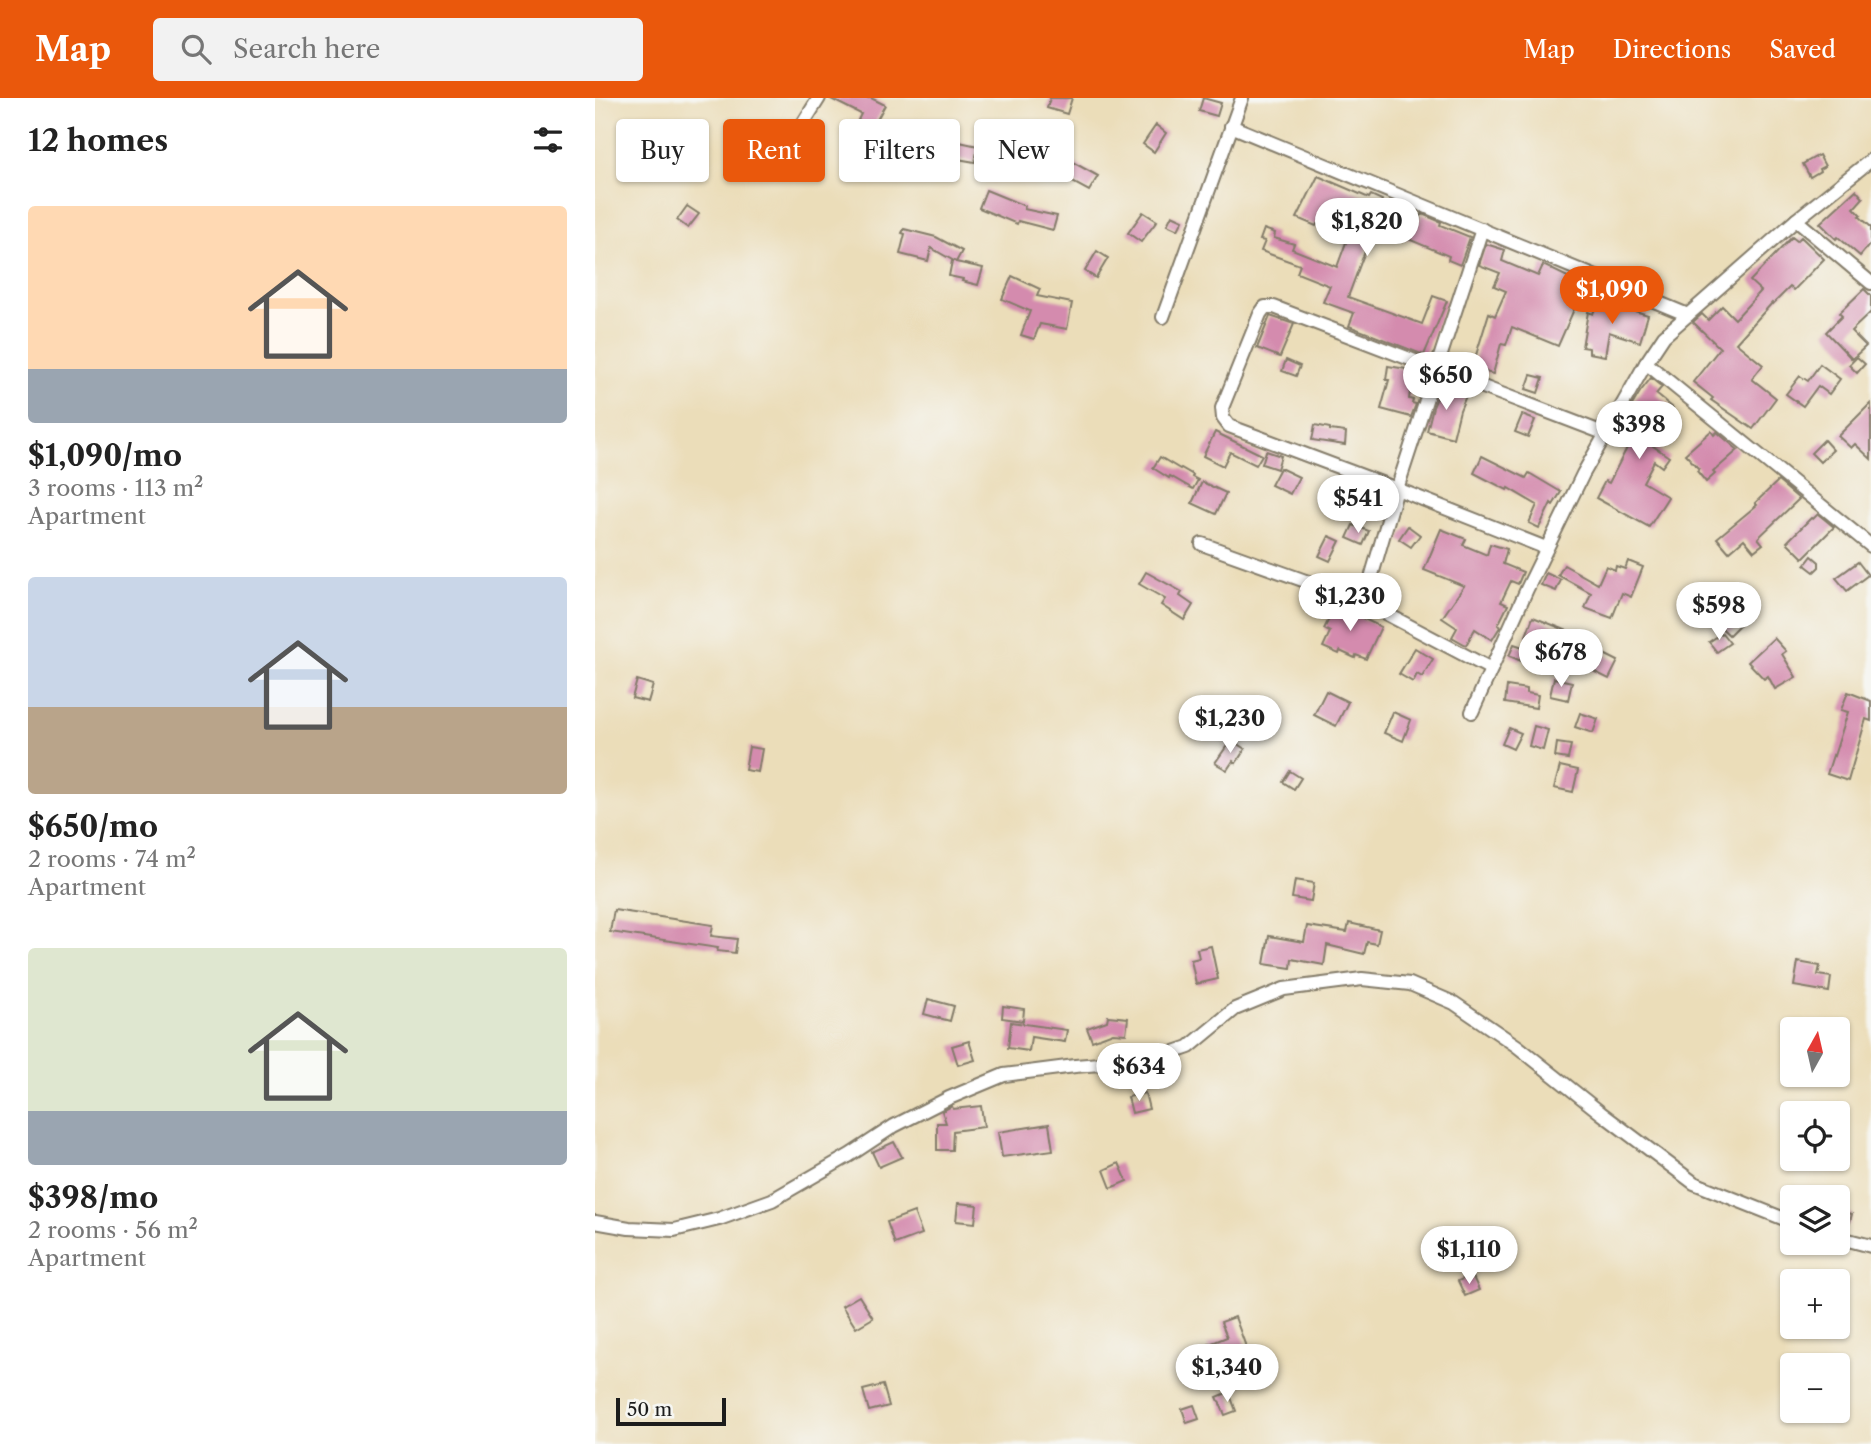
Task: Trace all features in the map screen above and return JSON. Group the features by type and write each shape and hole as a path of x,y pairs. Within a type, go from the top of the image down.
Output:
{"street":[{"path":"806,119 819,98"},
{"path":"1163,317 1242,98"},
{"path":"1231,126 1688,315"},
{"path":"1472,712 1546,548 1583,474 1664,336 1796,220 1871,160"},
{"path":"1796,220 1871,283"},
{"path":"1364,602 1397,489 1482,229"},
{"path":"1546,548 1229,426 1223,418 1222,408 1260,314 1265,307 1274,307 1605,434"},
{"path":"1646,363 1871,546"},
{"path":"1202,544 1364,602 1491,669"},
{"path":"595,1222 674,1230 719,1219 772,1200 894,1126 949,1098 1004,1075 1151,1060 1189,1047 1235,1009 1284,989 1362,979 1410,984 1454,1003 1517,1046 1694,1183 1780,1217"},
{"path":"1850,1240 1871,1246"}],"building":[{"path":"829,98 871,98 885,105 877,119 858,119 861,114"},
{"path":"1050,98 1072,98 1067,114 1047,108"},
{"path":"1203,98 1221,103 1217,116 1199,111"},
{"path":"1156,125 1166,133 1154,152 1143,144"},
{"path":"960,142 974,145 974,162 960,159"},
{"path":"1819,155 1825,166 1810,177 1803,164"},
{"path":"1074,163 1098,176 1089,191 1072,182"},
{"path":"1318,176 1369,198 1371,195 1382,200 1379,209 1417,225 1422,214 1441,222 1440,225 1470,237 1460,265 1448,260 1449,256 1380,227 1373,243 1369,241 1348,297 1422,324 1433,296 1447,301 1424,355 1349,326 1354,313 1323,302 1330,286 1297,273 1300,265 1261,251 1265,241 1260,240 1264,229 1275,233 1274,238 1294,244 1292,249 1337,267 1348,237 1297,218"},
{"path":"986,190 1025,206 1024,209 1057,216 1053,230 1018,221 1017,224 979,208"},
{"path":"1856,190 1863,198 1854,208 1871,227 1871,243 1860,256 1838,237 1836,239 1820,223"},
{"path":"687,206 699,214 688,228 677,220"},
{"path":"1143,212 1157,221 1141,242 1128,233"},
{"path":"1172,215 1183,220 1178,230 1167,225"},
{"path":"904,229 936,237 962,251 956,262 983,268 978,285 949,276 954,261 931,248 928,261 900,254"},
{"path":"1792,237 1797,241 1801,237 1824,259 1794,290 1790,287 1772,303 1736,343 1763,365 1752,379 1776,398 1753,429 1711,400 1713,398 1693,382 1720,348 1693,322 1702,314 1708,320 1722,306 1735,319 1761,291 1750,281"},
{"path":"1486,244 1505,250 1502,261 1538,276 1543,265 1572,279 1567,290 1577,294 1571,306 1575,307 1558,346 1512,327 1506,345 1501,344 1493,374 1472,368 1489,313 1495,316 1506,291 1494,286 1500,273 1479,265"},
{"path":"1097,251 1108,258 1096,278 1085,271"},
{"path":"1012,276 1040,289 1037,296 1072,303 1067,329 1040,324 1034,339 1021,335 1030,311 1002,299"},
{"path":"1864,289 1871,296 1871,312 1851,331 1866,346 1852,359 1826,332 1842,316 1839,313"},
{"path":"1598,300 1648,315 1640,342 1609,332 1605,356 1589,353 1589,348 1582,347 1588,312 1593,314"},
{"path":"1270,316 1294,324 1280,357 1257,348"},
{"path":"1857,357 1865,364 1857,373 1849,365"},
{"path":"1286,360 1300,366 1296,376 1282,371"},
{"path":"1820,364 1840,379 1829,394 1818,386 1803,406 1786,394 1800,376 1808,381"},
{"path":"1388,366 1413,370 1409,399 1416,404 1411,417 1381,409 1389,380 1386,380"},
{"path":"1531,375 1543,378 1538,393 1526,389"},
{"path":"1651,378 1662,387 1656,394 1673,408 1651,436 1657,440 1653,446 1669,457 1662,467 1654,461 1643,482 1668,497 1649,527 1596,498 1605,481 1609,483 1630,442 1624,438 1638,419 1628,412"},
{"path":"1442,385 1466,396 1453,438 1427,431"},
{"path":"1871,403 1871,459 1855,444 1851,448 1838,436"},
{"path":"1522,415 1535,420 1528,437 1515,432"},
{"path":"1315,425 1346,432 1345,445 1312,440"},
{"path":"1711,431 1714,435 1717,432 1738,450 1713,472 1715,474 1706,482 1697,471 1699,469 1685,454"},
{"path":"1215,432 1262,455 1256,465 1230,452 1223,466 1203,456"},
{"path":"1824,440 1833,450 1820,462 1811,453"},
{"path":"1266,451 1281,456 1277,469 1262,464"},
{"path":"1482,456 1526,478 1529,473 1561,492 1553,505 1551,503 1539,528 1529,523 1537,505 1474,473"},
{"path":"1160,457 1193,475 1192,477 1198,480 1193,489 1153,468"},
{"path":"1280,468 1299,477 1290,494 1271,485"},
{"path":"1778,481 1799,499 1758,538 1763,544 1754,551 1744,539 1729,552 1717,538 1757,505 1755,503"},
{"path":"1202,482 1226,493 1216,514 1192,503"},
{"path":"1346,485 1359,491 1346,519 1330,512 1330,507 1339,487 1344,490"},
{"path":"1818,514 1834,527 1803,558 1787,542"},
{"path":"1353,525 1369,531 1363,545 1347,538"},
{"path":"1408,526 1420,535 1411,547 1399,539"},
{"path":"1441,529 1466,539 1463,545 1487,555 1490,544 1507,549 1503,564 1523,572 1518,584 1511,581 1501,602 1508,605 1492,640 1475,629 1466,645 1452,637 1457,628 1442,618 1464,586 1424,570"},
{"path":"1329,536 1340,541 1330,561 1319,556"},
{"path":"1812,556 1819,562 1819,567 1814,572 1805,565"},
{"path":"1628,561 1643,567 1631,597 1622,593 1612,618 1585,608 1591,593 1558,575 1564,565 1598,584 1606,566 1615,570 1616,566 1625,569"},
{"path":"1858,562 1868,575 1847,591 1836,578"},
{"path":"1146,572 1182,592 1180,596 1193,605 1184,620 1161,605 1165,599 1139,584"},
{"path":"1546,573 1561,580 1556,591 1541,585"},
{"path":"1730,598 1748,616 1729,635 1711,618"},
{"path":"1341,603 1360,612 1358,616 1381,627 1366,659 1356,655 1355,658 1340,651 1339,654 1323,647 1330,632 1324,629"},
{"path":"1533,617 1573,633 1568,648 1526,636"},
{"path":"1722,633 1730,643 1717,652 1709,642"},
{"path":"1774,638 1786,651 1782,654 1796,677 1775,689 1768,676 1764,679 1748,662"},
{"path":"1514,644 1526,648 1521,661 1509,656"},
{"path":"1415,648 1433,659 1422,677 1417,674 1413,682 1399,674"},
{"path":"1598,651 1618,661 1609,679 1589,669"},
{"path":"1554,678 1572,682 1568,700 1550,696"},
{"path":"637,680 653,685 648,702 632,698"},
{"path":"1507,686 1527,689 1527,693 1538,695 1536,708 1505,703"},
{"path":"1326,691 1348,702 1336,726 1314,715"},
{"path":"1848,692 1871,701 1871,721 1866,719 1848,781 1827,774 1848,712 1841,710"},
{"path":"1393,712 1411,720 1403,741 1384,733"},
{"path":"1580,713 1598,719 1593,733 1575,727"},
{"path":"1534,726 1548,730 1543,750 1529,746"},
{"path":"1509,728 1521,733 1513,749 1502,744"},
{"path":"1231,740 1245,749 1236,763 1233,761 1227,770 1215,763"},
{"path":"1557,743 1571,745 1568,759 1555,757"},
{"path":"749,747 762,749 758,772 745,770"},
{"path":"1560,766 1578,770 1573,792 1554,788"},
{"path":"1290,771 1301,778 1294,789 1283,782"},
{"path":"1295,880 1314,883 1311,901 1292,898"},
{"path":"614,910 713,925 711,936 737,939 735,953 717,951 718,948 610,932"},
{"path":"1349,923 1380,930 1377,944 1367,942 1364,954 1327,945 1324,965 1292,959 1291,968 1264,964 1269,936 1304,942 1307,926 1347,932"},
{"path":"1211,946 1218,979 1196,984 1191,960 1199,958 1197,949"},
{"path":"1798,962 1820,966 1818,975 1831,977 1829,992 1794,986"},
{"path":"928,999 954,1006 950,1021 924,1014"},
{"path":"1003,1006 1024,1009 1023,1021 1002,1018"},
{"path":"1108,1016 1128,1018 1126,1034 1113,1033 1092,1041 1087,1028 1107,1021"},
{"path":"1011,1022 1067,1030 1065,1042 1031,1037 1029,1051 1008,1048"},
{"path":"969,1041 975,1060 958,1065 952,1046"},
{"path":"1145,1093 1149,1109 1132,1113 1128,1097"},
{"path":"952,1106 953,1109 981,1106 984,1127 953,1131 952,1150 937,1150 937,1123 946,1123 942,1111"},
{"path":"1049,1124 1053,1150 1002,1157 998,1132"},
{"path":"894,1142 902,1157 879,1167 872,1152"},
{"path":"1119,1163 1127,1181 1111,1188 1104,1170"},
{"path":"958,1203 977,1205 975,1223 956,1221"},
{"path":"914,1212 922,1234 895,1244 887,1222"},
{"path":"1472,1275 1479,1290 1465,1296 1458,1281"},
{"path":"859,1296 873,1318 856,1328 842,1306"},
{"path":"1235,1317 1249,1355 1217,1368 1207,1345 1227,1337 1221,1322"},
{"path":"883,1385 889,1406 869,1411 863,1390"},
{"path":"1229,1392 1236,1411 1225,1415 1217,1397"},
{"path":"1194,1405 1199,1419 1187,1423 1182,1409"}]}
